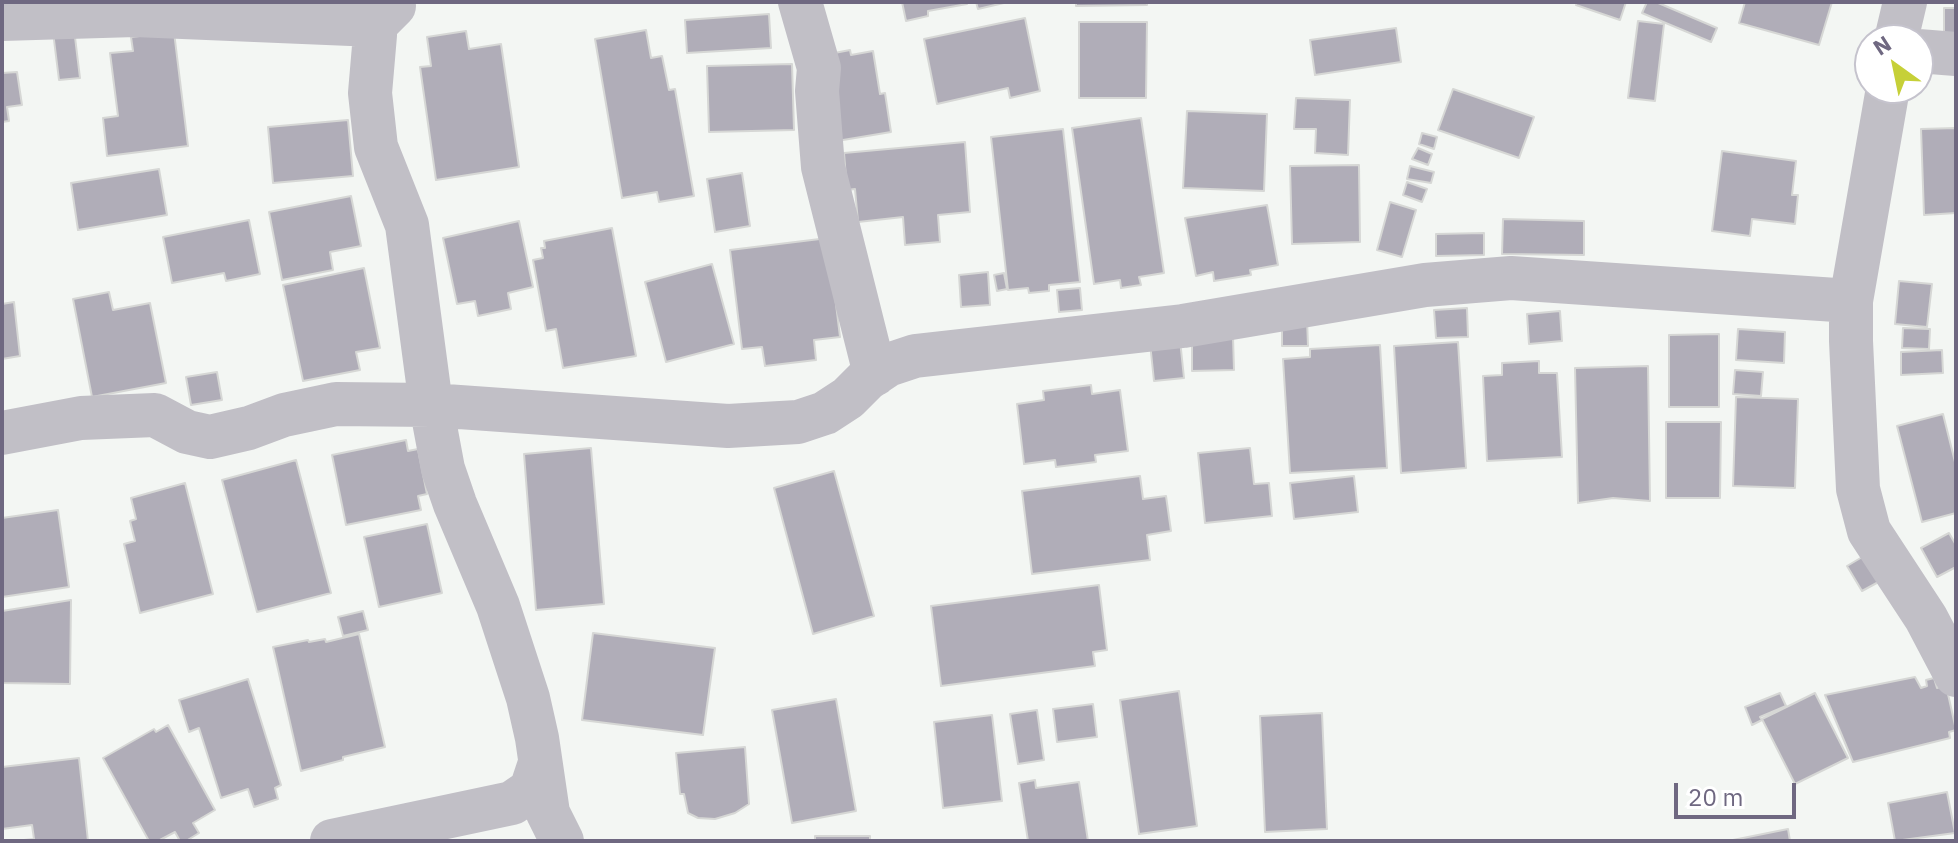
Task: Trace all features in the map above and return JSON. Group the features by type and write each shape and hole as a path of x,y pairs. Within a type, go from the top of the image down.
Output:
{"street":[{"path":"800,2 819,68 817,91 823,167 875,374"},
{"path":"1900,24 1905,2"},
{"path":"2,19 383,10 370,93 376,147 407,225 431,405 447,481 498,606 528,698 537,738 539,766 531,790 541,819 332,841"},
{"path":"1934,52 1956,54"},
{"path":"1885,104 1851,301 1858,489 1869,531 1926,618 1956,675"},
{"path":"2,433 81,418 155,415 187,432 210,437 249,428 284,415 336,404 431,405 728,426 798,422 825,413 888,365 915,356 1183,326 1425,285 1511,278 1851,301"}],"building":[{"path":"902,2 967,4 928,11 928,16 906,21"},
{"path":"976,2 1008,2 978,9"},
{"path":"1076,2 1147,2 1147,5 1076,6"},
{"path":"1577,2 1626,2 1620,20 1576,5"},
{"path":"1647,2 1656,2 1717,28 1711,42 1642,13"},
{"path":"1745,2 1832,2 1819,45 1739,23"},
{"path":"1944,8 1956,8 1956,33 1944,33"},
{"path":"769,14 771,48 687,53 685,20"},
{"path":"1025,18 1040,91 1010,98 1008,88 937,104 924,39"},
{"path":"1638,21 1664,24 1655,101 1628,98"},
{"path":"1079,22 1147,22 1146,98 1079,98"},
{"path":"1396,28 1401,62 1315,75 1310,40"},
{"path":"74,29 80,78 59,80 53,32"},
{"path":"646,30 651,58 662,56 669,90 675,89 694,196 659,202 657,192 622,198 595,39"},
{"path":"466,31 469,49 501,44 519,167 436,180 420,67 431,66 427,37"},
{"path":"174,32 188,146 107,156 103,118 118,116 110,53 133,51 131,37"},
{"path":"850,50 851,55 873,51 880,94 885,93 891,132 837,141 824,55"},
{"path":"792,64 794,130 709,132 707,66"},
{"path":"17,72 22,105 7,107 9,121 2,122 2,73"},
{"path":"1453,89 1534,117 1519,158 1438,130"},
{"path":"1296,98 1350,100 1348,155 1315,153 1316,129 1294,129"},
{"path":"1187,111 1267,114 1264,191 1183,188"},
{"path":"1141,118 1164,273 1139,277 1141,285 1121,288 1120,280 1094,284 1072,128"},
{"path":"348,120 353,176 273,183 268,127"},
{"path":"1956,128 1956,213 1924,215 1921,129"},
{"path":"1063,129 1080,282 1049,285 1049,291 1029,293 1028,288 1008,290 991,137"},
{"path":"1422,133 1437,137 1434,149 1419,144"},
{"path":"965,142 970,212 938,215 940,242 905,245 903,217 858,222 855,189 847,190 844,153"},
{"path":"1418,148 1432,154 1428,165 1412,159"},
{"path":"1722,151 1796,161 1792,195 1798,195 1795,224 1752,219 1750,236 1712,231"},
{"path":"1359,165 1360,242 1292,244 1290,166"},
{"path":"1410,166 1434,172 1431,183 1407,179"},
{"path":"159,169 167,215 78,230 71,183"},
{"path":"742,173 750,226 715,232 707,179"},
{"path":"1407,182 1427,189 1422,202 1403,195"},
{"path":"351,196 361,246 330,252 333,270 282,280 269,212"},
{"path":"1390,202 1416,210 1402,257 1377,250"},
{"path":"1267,205 1278,265 1250,270 1251,275 1214,281 1213,272 1196,276 1185,218"},
{"path":"1503,219 1584,221 1584,255 1502,254"},
{"path":"249,220 260,274 226,281 224,273 172,283 163,237"},
{"path":"519,221 533,287 508,293 511,309 478,316 475,301 457,304 443,238"},
{"path":"612,228 636,356 563,368 556,329 546,331 533,260 543,258 541,248 545,248 544,241"},
{"path":"1484,233 1484,255 1436,256 1436,234"},
{"path":"828,238 840,337 814,340 816,360 765,366 762,347 742,349 730,250"},
{"path":"712,264 734,344 666,362 645,282"},
{"path":"364,268 380,348 356,352 360,370 303,381 283,285"},
{"path":"988,272 990,305 961,307 959,275"},
{"path":"1004,273 1007,289 997,291 994,275"},
{"path":"1899,281 1932,284 1927,327 1895,324"},
{"path":"1080,288 1082,310 1059,312 1057,290"},
{"path":"109,292 113,310 150,303 166,383 92,397 73,299"},
{"path":"14,302 20,356 2,359 2,304"},
{"path":"1467,308 1468,337 1436,338 1434,310"},
{"path":"1560,311 1562,341 1529,344 1527,314"},
{"path":"1307,319 1308,346 1282,346 1282,320"},
{"path":"1903,328 1930,329 1929,349 1902,348"},
{"path":"1738,329 1785,332 1784,363 1736,360"},
{"path":"1719,334 1719,407 1669,407 1669,335"},
{"path":"1233,337 1234,370 1192,371 1192,338"},
{"path":"1180,340 1184,378 1154,381 1150,343"},
{"path":"1458,342 1466,468 1401,473 1394,346"},
{"path":"1380,345 1387,468 1290,473 1283,359 1310,357 1310,349"},
{"path":"1942,350 1943,373 1901,375 1901,352"},
{"path":"1539,361 1539,373 1557,373 1562,457 1487,461 1483,376 1502,375 1502,363"},
{"path":"1648,366 1650,501 1613,498 1578,503 1575,368"},
{"path":"1735,370 1763,372 1761,396 1733,394"},
{"path":"217,372 222,400 191,405 186,377"},
{"path":"1091,385 1092,394 1120,390 1128,451 1095,455 1096,462 1056,467 1055,460 1024,464 1017,404 1044,400 1043,391"},
{"path":"1736,397 1798,399 1795,488 1733,486"},
{"path":"1943,414 1956,466 1956,513 1922,522 1897,426"},
{"path":"1666,422 1721,422 1720,498 1666,498"},
{"path":"406,440 408,451 418,449 427,494 418,496 421,510 346,525 332,455"},
{"path":"591,448 604,604 536,610 524,454"},
{"path":"1250,448 1254,484 1269,483 1272,516 1205,523 1198,453"},
{"path":"296,460 331,593 257,612 222,480"},
{"path":"834,471 874,616 813,634 774,488"},
{"path":"1140,476 1143,499 1166,496 1171,531 1147,535 1150,560 1032,574 1022,491"},
{"path":"1354,476 1358,512 1294,519 1290,483"},
{"path":"185,483 213,594 140,613 124,544 135,541 130,521 136,519 131,498"},
{"path":"58,510 69,587 2,597 2,518"},
{"path":"427,524 442,593 379,607 364,537"},
{"path":"1949,533 1956,545 1956,567 1937,577 1921,548"},
{"path":"1869,553 1884,579 1862,591 1847,566"},
{"path":"1099,585 1107,650 1093,652 1095,666 941,686 931,606"},
{"path":"71,600 70,684 2,683 2,611"},
{"path":"363,611 368,630 343,636 338,617"},
{"path":"593,633 715,648 703,735 582,720"},
{"path":"359,634 385,747 301,771 273,647 308,640 325,639 326,642"},
{"path":"1915,677 1921,688 1927,686 1926,680 1934,678 1937,688 1946,685 1956,730 1949,732 1950,738 1853,762 1825,695"},
{"path":"248,679 281,785 275,788 278,799 254,807 248,789 221,798 199,728 189,732 179,700"},
{"path":"1179,691 1197,826 1139,834 1120,700"},
{"path":"1780,693 1786,706 1760,717 1762,720 1752,725 1745,707"},
{"path":"1815,693 1848,758 1795,784 1762,719"},
{"path":"836,699 856,811 792,823 772,710"},
{"path":"1093,704 1097,737 1057,742 1053,709"},
{"path":"1037,710 1044,760 1018,764 1010,714"},
{"path":"1322,713 1327,829 1265,832 1260,716"},
{"path":"992,715 1002,801 943,808 934,722"},
{"path":"168,725 215,810 193,823 199,833 186,841 180,841 175,832 158,841 149,841 103,758 154,729 156,732"},
{"path":"745,747 749,804 735,813 715,819 698,818 688,813 684,794 680,794 676,753"},
{"path":"79,758 88,841 14,841 34,839 32,825 2,829 2,767"},
{"path":"1035,780 1036,788 1079,782 1088,841 1028,841 1019,783"},
{"path":"1947,792 1955,833 1895,841 1888,803"},
{"path":"1788,829 1790,841 1728,841"},
{"path":"815,836 870,836 870,841 815,841"}]}
